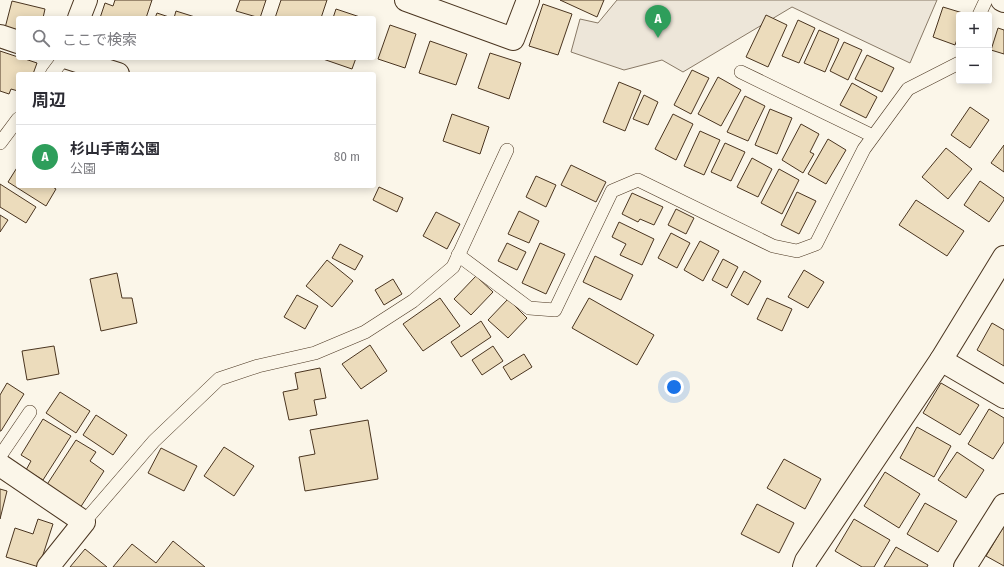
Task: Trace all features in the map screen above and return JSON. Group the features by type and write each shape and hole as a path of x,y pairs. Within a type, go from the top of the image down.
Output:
{"street":[{"path":"80,16 86,0"},
{"path":"406,0 513,39 528,0"},
{"path":"0,36 16,41"},
{"path":"74,60 112,72"},
{"path":"804,567 806,561 941,360 1004,257"},
{"path":"941,360 1004,397"},
{"path":"0,466 84,522 48,567"},
{"path":"965,567 1004,504"}],"lane":[{"path":"980,12 986,0"},
{"path":"54,72 62,60"},
{"path":"458,255 529,308 555,310 612,191 638,180 773,246 797,251 816,244 864,149 908,89 956,65"},
{"path":"741,72 873,136"},
{"path":"0,143 16,122"},
{"path":"84,522 154,441 219,379 258,366 315,353 365,332 413,301 453,267 506,150"},
{"path":"0,456 30,412"}],"shaded area":[{"path":"617,0 937,0 910,63 792,7 683,72 662,60 624,70 571,52 580,19 598,23"}],"building":[{"path":"115,0 152,0 147,16 101,16 105,3 113,6"},
{"path":"240,0 266,0 261,16 253,16 236,11"},
{"path":"281,0 327,0 322,16 276,16"},
{"path":"560,0 604,0 597,17"},
{"path":"12,1 45,9 43,16 16,16 16,31 5,28"},
{"path":"543,4 572,14 558,55 529,46"},
{"path":"943,7 959,12 956,12 955,45 933,37"},
{"path":"336,9 357,16 334,16"},
{"path":"176,11 192,16 175,16"},
{"path":"157,13 166,16 156,16"},
{"path":"766,15 787,25 768,67 746,57"},
{"path":"798,20 815,28 799,63 782,56"},
{"path":"390,25 416,34 405,68 378,59"},
{"path":"998,28 1004,30 1004,54 992,50"},
{"path":"819,30 839,39 825,72 804,63"},
{"path":"430,41 467,54 456,85 419,73"},
{"path":"844,42 862,50 848,80 830,71"},
{"path":"0,51 16,56 16,60 28,60 37,63 34,72 16,72 16,90 11,89 9,94 0,91"},
{"path":"490,53 521,63 509,99 478,88"},
{"path":"867,55 894,68 882,92 855,79"},
{"path":"326,60 355,60 352,69"},
{"path":"692,70 709,78 691,114 674,105"},
{"path":"718,77 741,90 721,126 698,114"},
{"path":"619,82 641,91 625,131 603,122"},
{"path":"852,83 877,97 866,118 840,105"},
{"path":"644,95 658,102 648,125 633,119"},
{"path":"745,96 765,106 748,141 727,132"},
{"path":"970,107 989,120 970,148 951,135"},
{"path":"770,109 792,118 777,154 755,145"},
{"path":"452,114 489,127 480,154 443,141"},
{"path":"673,114 693,124 676,160 655,149"},
{"path":"801,124 819,134 810,152 814,154 803,173 782,160"},
{"path":"700,131 720,140 704,175 684,166"},
{"path":"828,139 846,150 826,184 808,174"},
{"path":"725,143 745,152 731,181 711,172"},
{"path":"1004,145 1004,172 991,163"},
{"path":"946,148 972,169 948,199 922,177"},
{"path":"752,158 772,169 758,197 737,187"},
{"path":"571,165 606,182 596,202 561,185"},
{"path":"16,169 16,187 8,182"},
{"path":"779,169 799,180 782,214 761,203"},
{"path":"536,176 556,185 546,207 526,197"},
{"path":"980,181 1004,198 989,222 964,205"},
{"path":"0,184 36,207 26,223 0,207"},
{"path":"379,187 403,198 397,212 373,200"},
{"path":"18,188 56,189 46,206"},
{"path":"797,192 816,201 799,234 781,225"},
{"path":"632,193 663,207 654,225 640,219 638,222 622,214"},
{"path":"916,200 964,231 947,256 899,225"},
{"path":"676,209 694,218 686,234 668,225"},
{"path":"519,211 539,221 529,243 508,234"},
{"path":"436,212 460,224 447,249 423,236"},
{"path":"0,215 8,220 0,232"},
{"path":"619,222 654,239 642,265 620,255 626,244 612,237"},
{"path":"671,233 690,243 677,268 658,258"},
{"path":"700,241 719,251 703,281 684,270"},
{"path":"507,243 526,252 517,270 498,261"},
{"path":"540,243 565,254 546,294 522,283"},
{"path":"340,244 363,256 355,270 332,258"},
{"path":"595,256 633,275 621,300 583,282"},
{"path":"723,259 738,267 727,288 712,280"},
{"path":"327,260 353,281 332,307 306,286"},
{"path":"804,270 824,282 808,308 788,297"},
{"path":"744,271 761,281 748,305 731,295"},
{"path":"117,273 122,298 132,298 137,323 101,331 90,279"},
{"path":"476,276 493,292 471,315 454,299"},
{"path":"393,279 402,294 384,305 375,290"},
{"path":"297,295 318,306 305,329 284,317"},
{"path":"440,298 460,326 423,351 403,324"},
{"path":"589,298 654,335 637,365 572,328"},
{"path":"767,298 792,309 782,331 757,319"},
{"path":"508,299 527,318 508,338 488,320"},
{"path":"481,321 491,337 461,357 451,342"},
{"path":"992,323 1004,330 1004,366 977,350"},
{"path":"370,345 387,371 361,389 342,364"},
{"path":"54,346 59,374 27,380 22,351"},
{"path":"493,346 503,361 482,375 472,360"},
{"path":"524,354 532,367 511,380 503,367"},
{"path":"320,368 326,398 314,400 317,415 289,420 283,392 298,389 295,373"},
{"path":"7,383 24,394 0,431 0,395"},
{"path":"941,383 979,405 960,435 923,413"},
{"path":"60,392 90,411 76,433 46,413"},
{"path":"989,409 1004,418 1004,442 993,459 968,444"},
{"path":"96,415 127,435 113,455 83,435"},
{"path":"43,419 71,436 43,480 26,470 31,461 21,455"},
{"path":"368,420 378,479 305,491 299,457 315,454 310,430"},
{"path":"917,427 951,446 934,477 900,458"},
{"path":"76,440 96,452 90,461 104,471 80,508 46,486"},
{"path":"224,447 254,466 234,496 204,476"},
{"path":"161,448 197,466 184,491 148,473"},
{"path":"957,452 984,470 966,498 938,480"},
{"path":"784,459 821,479 805,509 767,488"},
{"path":"885,472 920,494 899,528 864,506"},
{"path":"0,489 7,491 0,519"},
{"path":"925,503 957,521 938,552 907,534"},
{"path":"757,504 794,523 779,553 741,534"},
{"path":"38,519 53,524 39,567 6,557 15,528 33,534"},
{"path":"854,519 890,540 874,567 862,567 835,551"},
{"path":"1004,526 1004,566 986,556"},
{"path":"173,541 205,567 113,567 132,544 156,563"},
{"path":"896,547 928,565 927,567 884,567"},
{"path":"85,549 107,567 70,567"}],"place":[{"name":"杉山手南公園","path":"658,38"}]}
